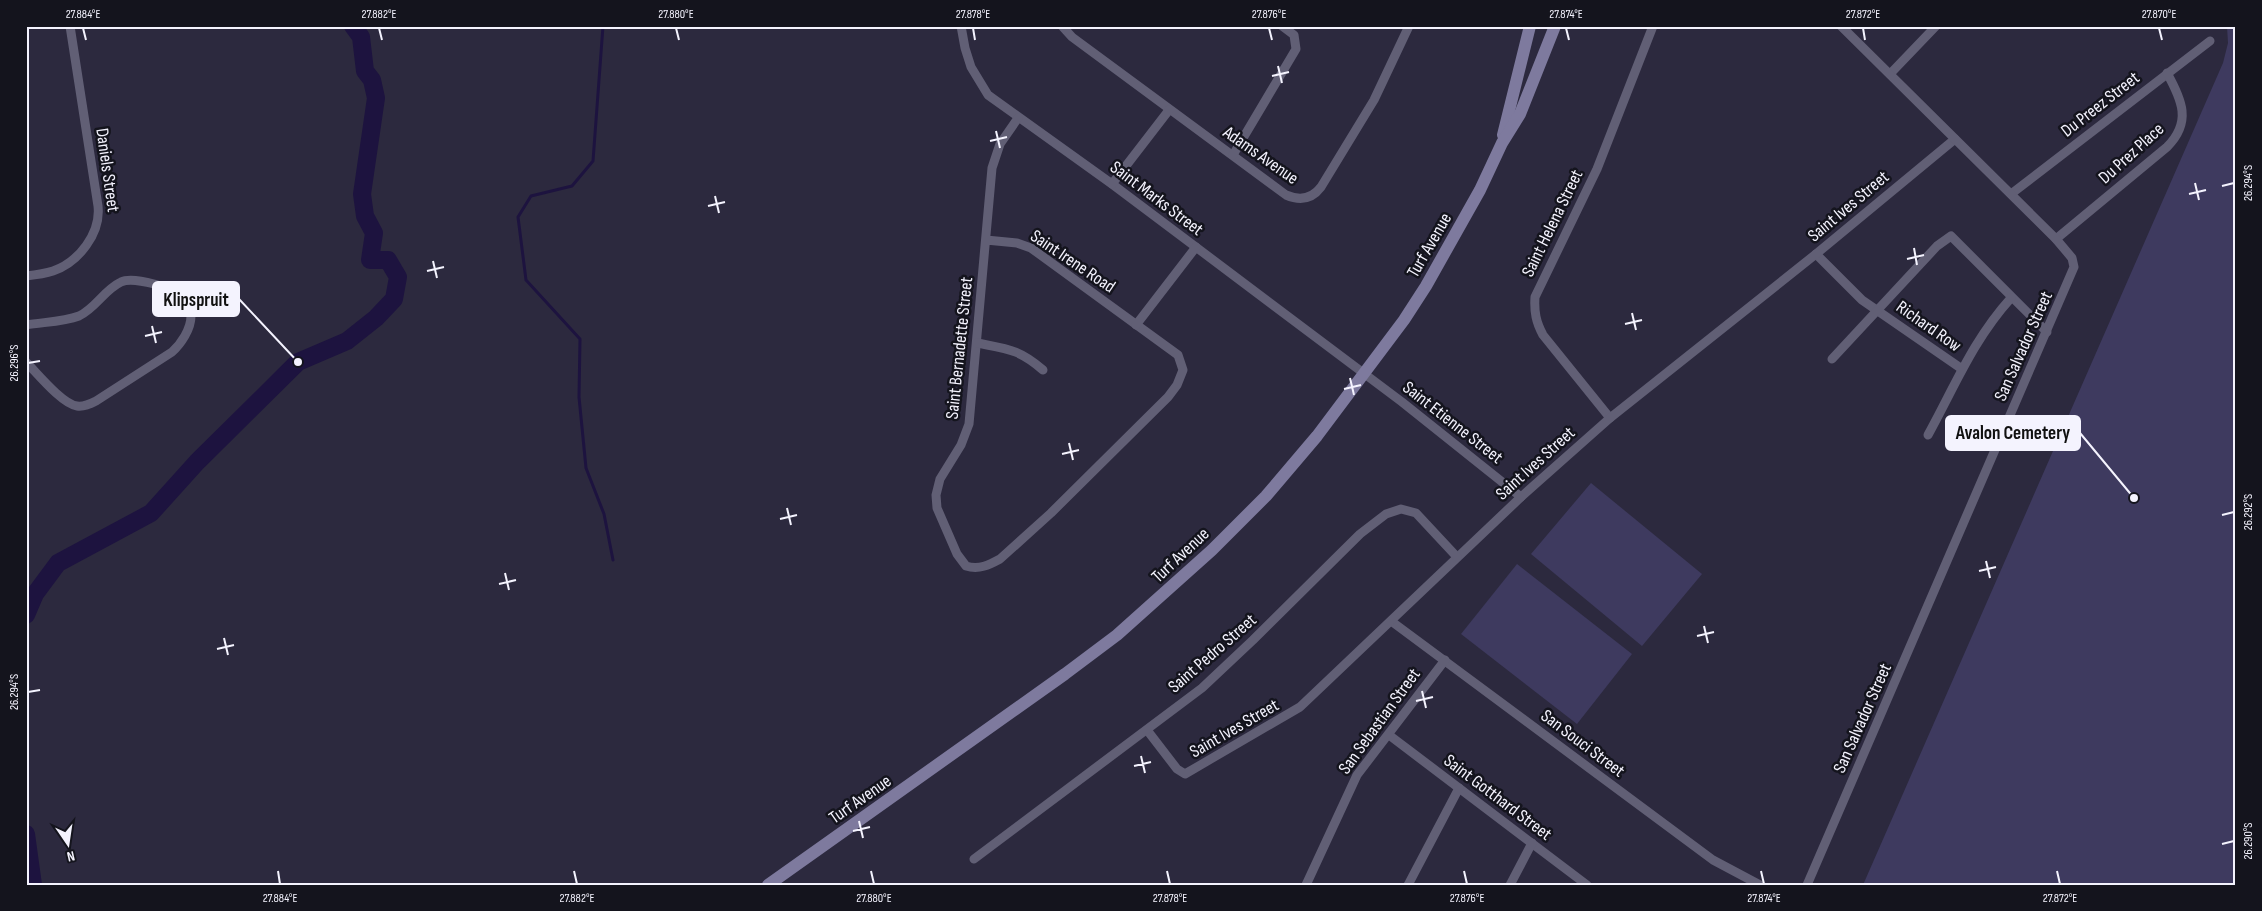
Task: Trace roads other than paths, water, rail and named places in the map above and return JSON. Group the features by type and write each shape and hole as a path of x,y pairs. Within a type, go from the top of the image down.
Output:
{"main road":[{"name":"Turf Avenue","path":"1502,143 1507,112 1530,26"},
{"name":"Turf Avenue","path":"768,885 1117,635 1165,593 1266,496 1317,436 1364,374 1426,286 1476,198 1502,143 1520,114 1555,26"}],"street":[{"name":"Daniels Street","path":"26,276 46,273 64,266 90,240 99,222 70,26"},
{"name":"Saint Marks Street","path":"961,26 965,48 978,81 988,94 1018,118 1112,184 1364,374"},
{"name":"Adams Avenue","path":"1062,26 1072,37 1168,110 1234,155 1286,196 1302,199 1317,192 1374,100 1409,26"},
{"path":"1234,155 1296,49 1294,35 1282,26"},
{"name":"Saint Helena Street","path":"1610,418 1543,335 1535,315 1535,297 1597,169 1653,26"},
{"name":"San Salvador Street","path":"1807,885 2074,267 2072,258 2056,239 1842,26"},
{"path":"1890,74 1936,26"},
{"name":"Du Preez Street","path":"2011,194 2210,40"},
{"name":"Du Prez Place","path":"2056,239 2167,147 2175,137 2181,124 2183,108 2178,92 2167,73"},
{"path":"1112,184 1168,110"},
{"name":"Saint Bernadette Street","path":"1018,118 1000,144 995,156 969,424 962,445 940,479 936,495 937,508 957,554 966,566 977,568 990,565 1012,550 1051,514 1177,385 1183,370 1178,355 1136,325"},
{"name":"Saint Ives Street","path":"1147,730 1179,772 1185,774 1294,711 1521,497 1610,418 1816,254 1955,139"},
{"name":"Richard Row","path":"1832,359 1937,246 1951,236 2046,332"},
{"name":"Saint Irene Road","path":"986,240 1024,244 1136,325"},
{"path":"1136,325 1196,247"},
{"name":"Richard Row","path":"1816,254 1854,292 1962,369"},
{"path":"26,325 77,316 91,308 117,284 130,279 180,294 188,302 191,317 190,325 181,342 172,352 96,401 85,406 78,407 67,403 26,362"},
{"name":"Richard Row","path":"1928,435 1984,330 2012,298"},
{"path":"976,343 1015,350 1028,357 1043,370"},
{"name":"Saint Etienne Street","path":"1364,374 1521,497"},
{"name":"Saint Pedro Street","path":"974,859 1212,679 1354,539 1386,514 1401,509 1416,513 1457,557"},
{"name":"San Souci Street","path":"1391,621 1713,860 1760,885"},
{"name":"San Sebastian Street","path":"1306,885 1350,787 1444,660"},
{"name":"Saint Gotthard Street","path":"1389,735 1587,885"},
{"path":"1408,885 1459,788"},
{"path":"1510,885 1532,844"}],"waterway":[{"path":"26,615 35,594 58,563 151,513 197,462 298,362 347,341 376,318 394,299 398,277 388,260 370,260 374,233 365,216 362,194 376,98 372,80 365,71 361,37 353,26"},
{"path":"603,26 593,161 572,186 531,196 518,217 526,280 580,339 579,397 586,468 604,514 613,560"},
{"path":"26,834 33,885"}],"place":[{"name":"Klipspruit","path":"298,362"},
{"name":"Avalon Cemetery","path":"2134,498"}]}
